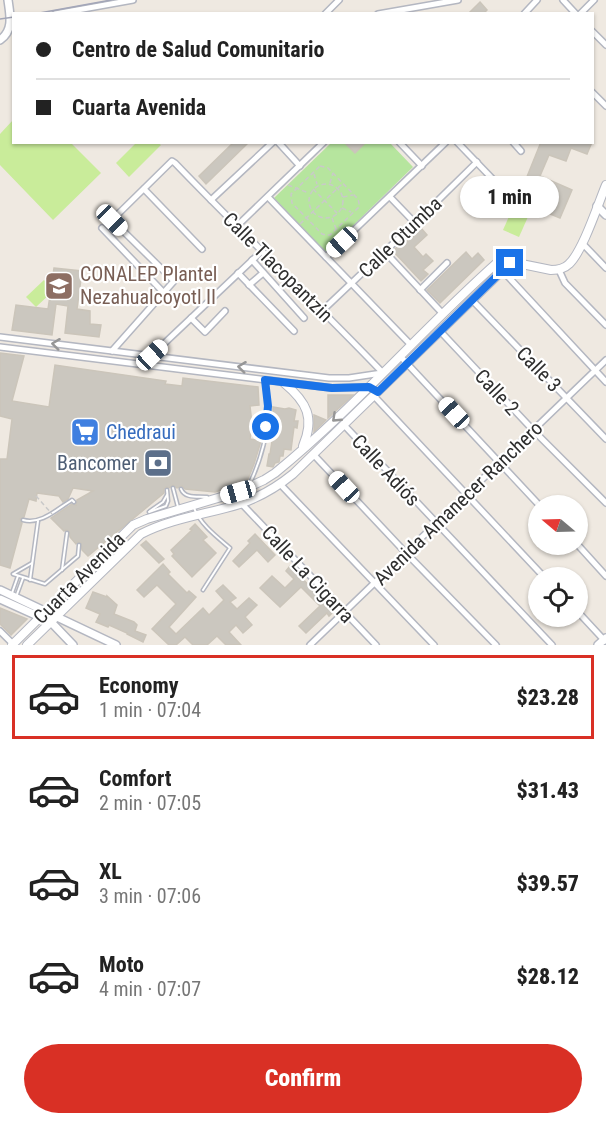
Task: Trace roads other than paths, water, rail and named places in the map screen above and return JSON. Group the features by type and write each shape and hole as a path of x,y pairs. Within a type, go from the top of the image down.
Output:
{"main road":[{"path":"495,264 502,260 559,270 570,264 582,243 606,185"},
{"name":"Cuarta Avenida","path":"27,645 141,534 150,529 241,503 280,484 408,364 510,263"},
{"name":"Cuarta Avenida","path":"12,645 124,532 148,515 179,509 247,488 275,473 369,387 495,264"},
{"path":"284,383 302,399 308,411 308,432 302,450"},
{"path":"179,509 181,520"},
{"path":"148,515 150,529"}],"street":[{"path":"0,40 5,36 12,21 8,0"},
{"path":"66,12 133,0"},
{"path":"329,12 339,0"},
{"path":"388,12 458,0"},
{"path":"526,12 537,0"},
{"path":"563,0 576,12"},
{"path":"580,12 594,0"},
{"path":"594,33 606,45"},
{"path":"594,94 606,106"},
{"path":"211,200 271,144"},
{"path":"280,144 300,166"},
{"path":"237,226 322,144"},
{"path":"401,144 422,166"},
{"path":"326,257 444,144"},
{"path":"458,144 509,196"},
{"path":"515,144 521,150"},
{"name":"Calle Tlacopantzin","path":"144,189 172,161 175,163 383,373"},
{"name":"Calle Otumba","path":"323,310 477,162"},
{"path":"112,351 174,281 112,220 144,189 202,249"},
{"path":"268,197 411,345"},
{"path":"390,197 415,223"},
{"path":"597,206 606,215"},
{"path":"102,228 164,293"},
{"path":"582,243 606,268"},
{"path":"146,364 152,355 262,250"},
{"path":"385,252 442,314"},
{"path":"252,260 304,318"},
{"path":"420,290 447,263"},
{"path":"495,264 606,382"},
{"path":"559,270 565,283 606,325"},
{"path":"238,273 294,331"},
{"path":"249,285 263,273"},
{"name":"Calle 3","path":"472,300 606,439"},
{"path":"191,318 205,332 225,311"},
{"name":"Calle 2","path":"440,331 533,430 606,503"},
{"path":"0,337 329,378 350,378 383,373"},
{"path":"0,347 284,383 342,389 369,387 535,567"},
{"path":"400,356 530,495"},
{"path":"182,369 183,359"},
{"name":"Avenida Amanecer Ranchero","path":"313,644 606,360"},
{"name":"Calle Adiós","path":"344,425 552,645"},
{"path":"313,454 496,645"},
{"path":"280,484 434,645"},
{"name":"Calle La Cigarra","path":"241,503 376,645"},
{"path":"587,555 606,576"},
{"path":"0,590 47,611 73,645"},
{"path":"0,599 41,618 53,619 116,645"},
{"path":"588,623 604,641"},
{"path":"0,631 12,645"}],"lane":[{"path":"247,488 258,467 262,453 268,406 265,380"},
{"path":"173,488 179,509"},
{"path":"181,489 186,495 216,498"},
{"path":"148,515 163,502 167,490"},
{"path":"23,520 30,522 38,520 72,500 74,502"},
{"path":"193,505 204,525 230,548 203,590"},
{"path":"30,580 38,520"},
{"path":"62,570 67,533"},
{"path":"32,563 13,575 45,584 78,556 79,545"},
{"path":"14,596 18,576"},
{"path":"14,596 23,578"}],"railway":[{"path":"45,12 111,0"},
{"path":"0,19 12,17"}],"place":[{"name":"CONALEP Plantel Nezahualcoyotl II","path":"59,286"},
{"name":"Chedraui","path":"85,432"},
{"name":"Bancomer","path":"158,463"}]}
